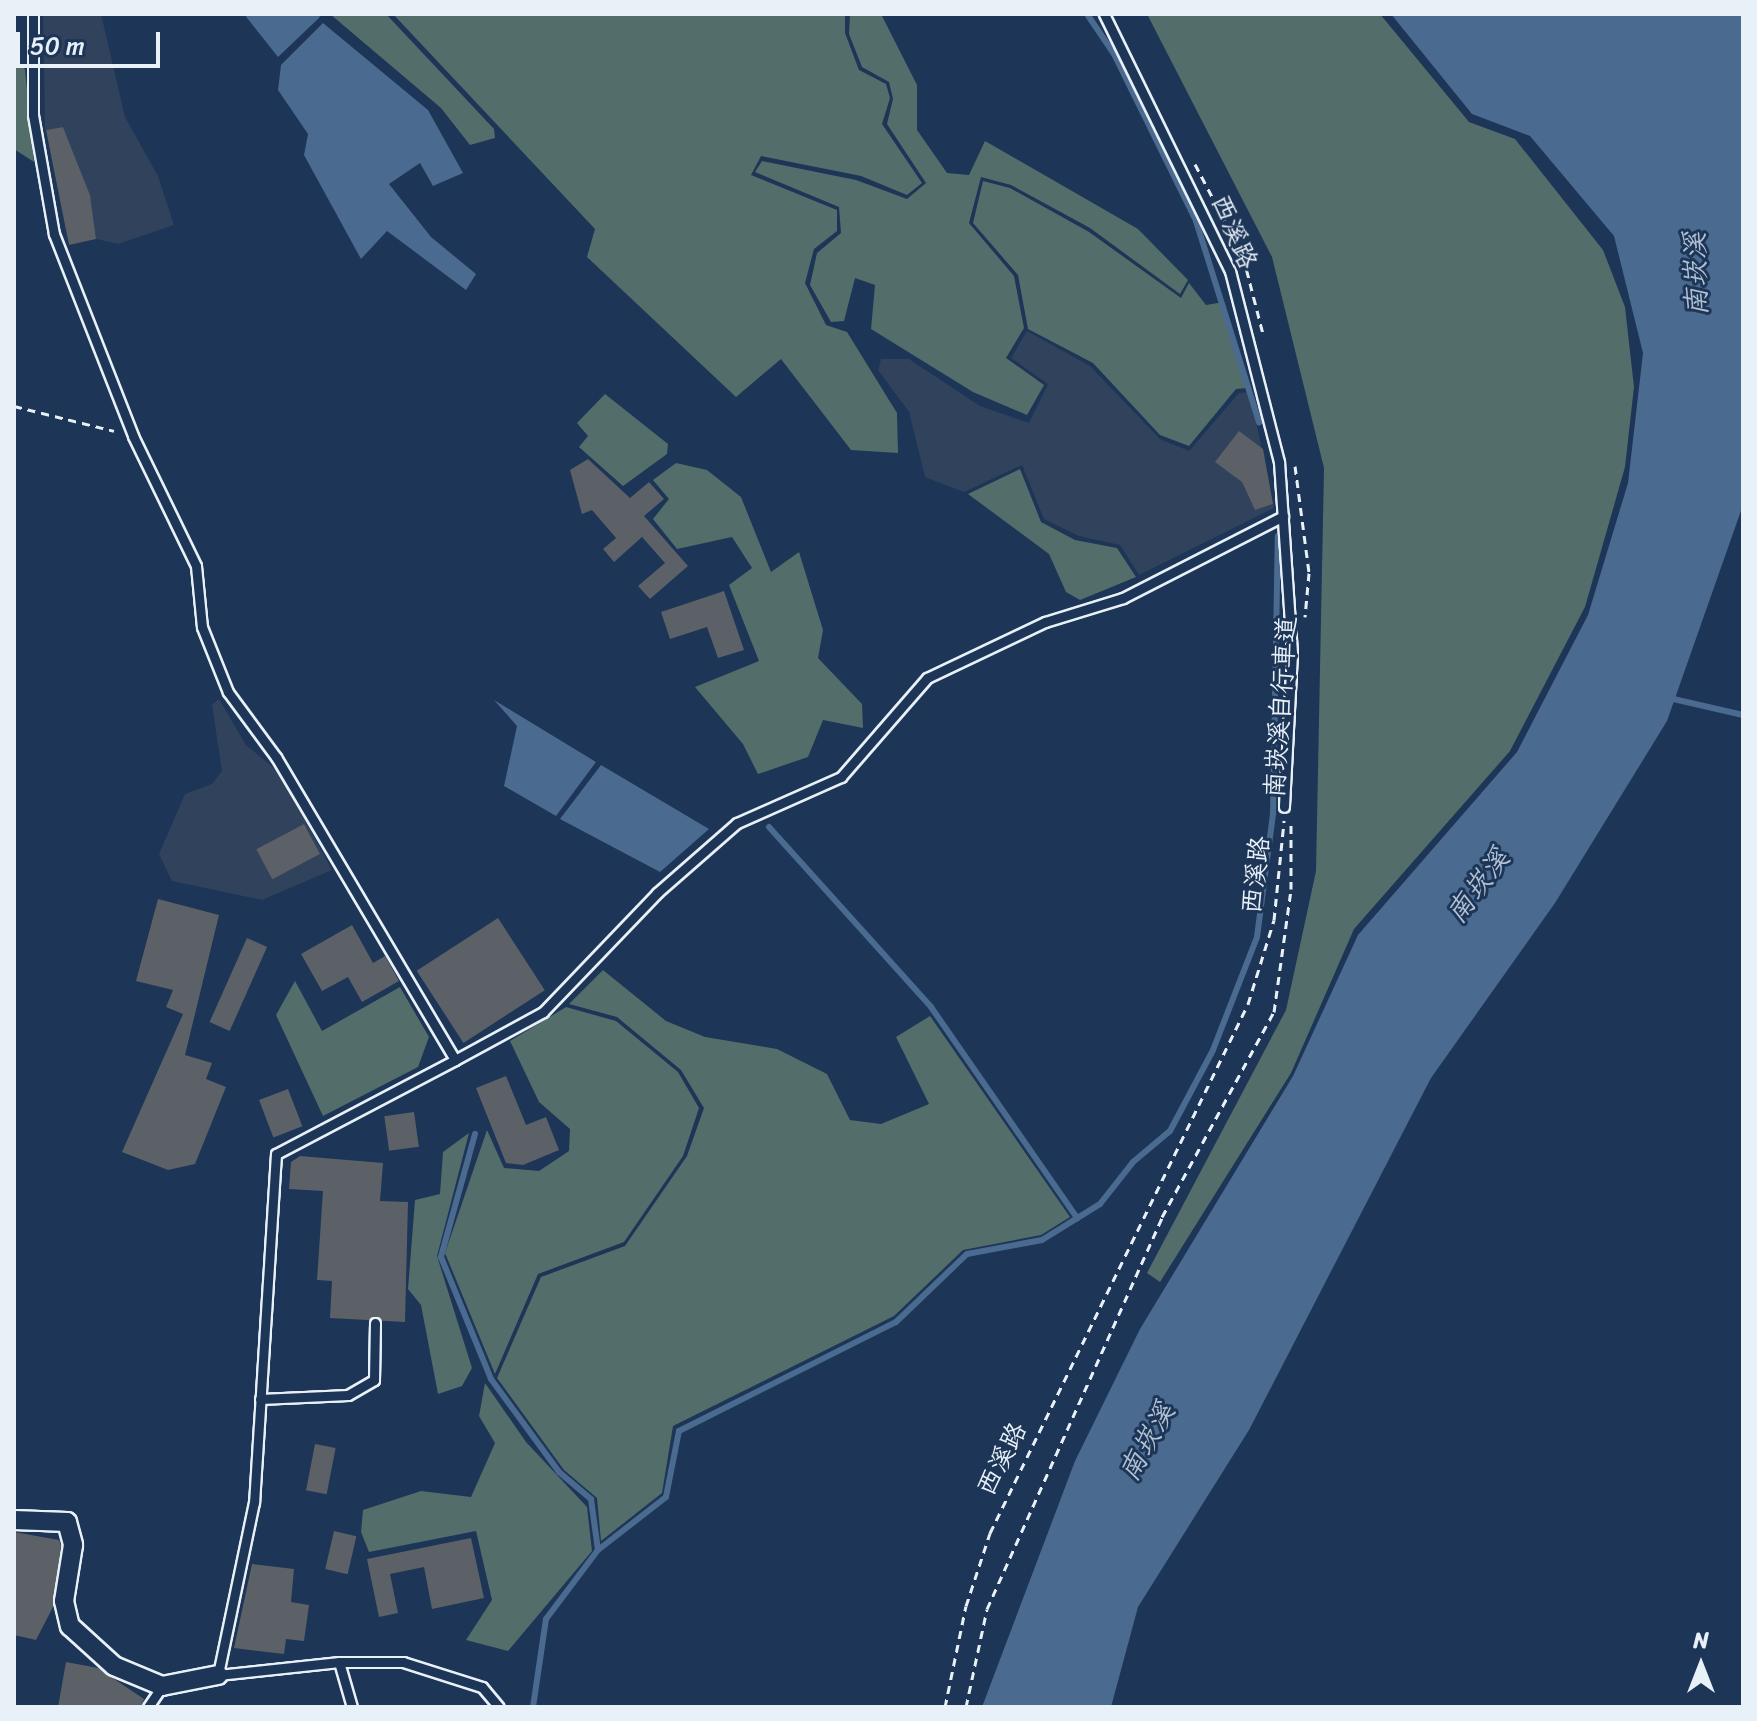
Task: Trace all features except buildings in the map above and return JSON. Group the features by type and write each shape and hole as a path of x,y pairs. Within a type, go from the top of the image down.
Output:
{"street":[{"path":"14,1520 67,1522 73,1545 64,1601 70,1626 114,1666 162,1686 218,1675"}],"lane":[{"path":"33,14 33,115 54,234 133,436 196,566 202,627 228,692 276,757 455,1060"},
{"name":"西溪路","path":"1104,14 1230,271 1279,462 1292,653 1288,807"},
{"path":"499,1707 482,1687 403,1662 339,1662 218,1675 254,1502 276,1154 543,1012 657,893 737,823 841,777 927,678 1045,622 1123,598 1283,516"},
{"path":"260,1399 348,1395 374,1380 375,1323"},
{"path":"339,1662 352,1707"},
{"path":"148,1707 162,1686"}],"path":[{"path":"1194,162 1243,256 1266,348"},
{"path":"14,406 133,436"},
{"name":"南崁溪自行車道","path":"1293,455 1309,573 1305,620"},
{"name":"南崁溪自行車道","path":"966,1707 987,1609 1162,1217 1274,1012 1291,889 1288,807"},
{"name":"西溪路","path":"945,1707 966,1606 990,1533 1248,1004 1274,920 1288,807"}],"shaded area":[{"path":"43,14 101,14 125,117 158,176 174,225 118,244 96,239 90,195 63,127 45,130"},
{"path":"1027,331 1090,366 1160,439 1189,451 1239,393 1250,392 1274,508 1139,575 1120,545 1079,536 1044,519 1022,465 964,492 925,477 909,412 878,370 881,359 909,359 980,406 1029,423 1048,384 1011,358"},
{"path":"219,699 246,745 280,773 332,870 262,900 172,881 159,854 185,794 212,784 222,771 212,705"}],"green space":[{"path":"330,14 386,14 494,129 495,138 470,145 441,108"},
{"path":"393,14 845,14 845,33 859,70 886,84 890,98 882,124 922,183 907,195 861,176 761,156 751,175 837,210 837,231 814,249 805,283 826,325 847,332 897,413 898,453 851,450 781,359 736,397 587,257 595,229"},
{"path":"850,14 881,14 917,85 917,130 947,173 969,175 985,141 1138,229 1188,280 1180,294 1090,228 1011,185 981,177 969,223 1014,276 1024,328 1006,358 1044,385 1027,415 973,392 871,329 875,285 855,278 844,321 831,322 810,285 817,253 841,233 839,207 755,172 762,161 856,180 907,199 926,183 887,124 893,99 889,82 862,67 849,34"},
{"path":"1147,14 1380,14 1469,122 1515,139 1603,250 1625,307 1634,387 1625,467 1585,607 1510,751 1354,929 1291,1073 1160,1282 1147,1273 1286,1010 1316,871 1324,468 1272,257"},
{"path":"14,63 25,69 34,162 14,149"},
{"path":"983,181 1010,188 1089,232 1181,298 1189,283 1206,305 1224,302 1247,388 1236,389 1189,446 1160,435 1093,363 1028,329 1018,275 973,223"},
{"path":"605,394 668,444 667,454 623,486 579,447 588,436 577,423"},
{"path":"676,463 707,470 741,497 771,572 799,552 823,630 818,658 862,704 863,728 823,720 808,757 758,774 743,744 695,687 759,661 729,585 752,568 732,537 677,549 653,519 669,499 653,480"},
{"path":"1020,469 1041,522 1075,540 1117,548 1136,577 1080,600 1066,592 1049,554 968,494"},
{"path":"603,970 666,1021 705,1037 777,1049 827,1074 850,1120 881,1124 929,1104 896,1037 930,1016 1070,1217 1041,1235 963,1250 894,1316 673,1426 662,1493 601,1541 597,1498 564,1470 497,1378 541,1277 625,1246 687,1156 704,1108 681,1070 617,1017 569,1004"},
{"path":"295,981 322,1031 400,987 429,1037 418,1067 323,1116 276,1015"},
{"path":"566,1007 616,1021 678,1072 699,1108 683,1156 624,1242 538,1274 495,1374 445,1253 487,1130 504,1168 539,1171 569,1151 570,1129 539,1102 510,1041"},
{"path":"469,1133 437,1256 472,1368 462,1386 438,1394 421,1305 408,1289 415,1200 440,1194 443,1152"},
{"path":"485,1383 526,1442 587,1507 592,1551 508,1651 466,1640 492,1600 476,1531 369,1552 361,1532 363,1510 421,1491 471,1497 495,1443 479,1416"}],"water":[{"path":"244,14 318,14 320,17 278,57"},
{"name":"南崁溪","path":"1391,14 1743,14 1743,505 1667,721 1555,903 1431,1078 1249,1430 1138,1607 1111,1707 982,1707 1075,1461 1140,1329 1293,1076 1358,935 1517,752 1588,615 1628,483 1643,353 1614,236 1530,136 1472,114"},
{"path":"323,23 428,110 463,173 433,186 420,163 389,184 431,237 476,274 466,290 387,231 361,259 304,155 308,134 278,90 281,65"},
{"path":"494,700 596,762 556,816 504,786 517,726"},
{"path":"601,765 709,829 660,872 560,819"}],"waterway":[{"path":"1087,14 1114,54 1196,221 1259,422"},
{"path":"533,1707 546,1619 598,1550 666,1497 679,1431 896,1322 967,1254 1042,1240 1100,1204 1133,1162 1170,1131 1213,1050 1257,937 1273,814 1278,536"},
{"path":"1669,698 1743,715"},
{"path":"769,827 931,1007 1077,1218"},
{"path":"475,1134 441,1257 491,1379 559,1472 591,1499 598,1550"}]}
